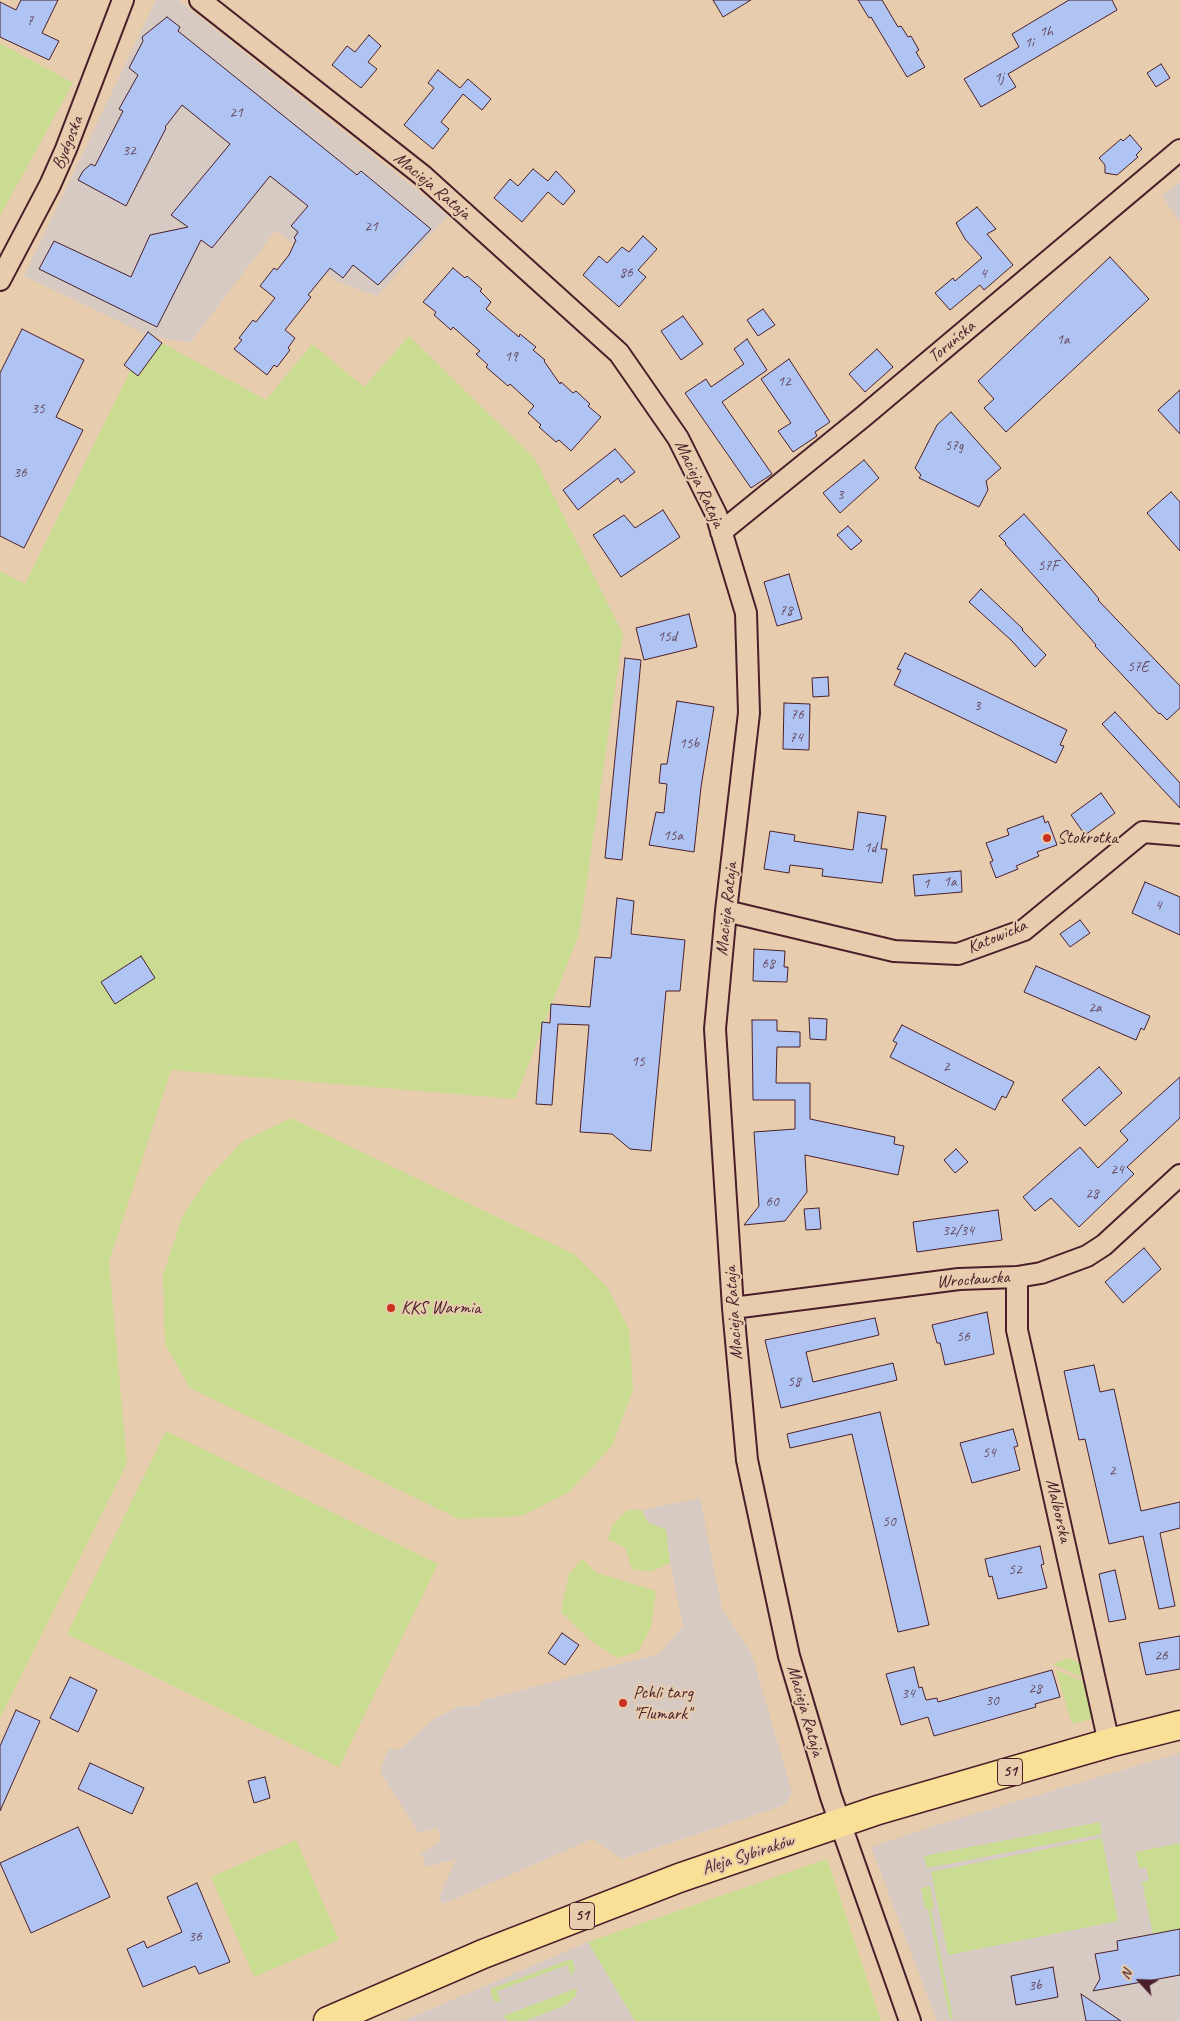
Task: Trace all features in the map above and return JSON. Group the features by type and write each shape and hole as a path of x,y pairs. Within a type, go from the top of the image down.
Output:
{"main road":[{"name":"Aleja Sybiraków","path":"328,2021 483,1954 670,1881 878,1810 1109,1743 1180,1725"}],"street":[{"name":"Bydgoska","path":"0,280 50,185 66,149 124,0"},
{"name":"Macieja Rataja","path":"200,0 422,175 619,353 678,438 716,514 746,613 749,713 726,911 715,1030 733,1308 747,1460 789,1656 850,1856 910,2021"},
{"name":"Toruńska","path":"722,532 864,416 1180,150"},
{"name":"Katowicka","path":"726,911 894,951 958,954 1024,930 1143,832 1180,835"},
{"name":"Wrocławska","path":"733,1308 959,1279 1017,1277 1042,1273 1087,1256 1104,1245 1180,1175"},
{"name":"Malborska","path":"1017,1277 1017,1330 1109,1743"}],"shaded area":[{"path":"156,0 178,0 448,215 377,296 338,282 276,230 190,343 148,335 24,276"},
{"path":"1180,181 1180,222 1162,196"},
{"name":"Pchli targ \"Flumark\"","path":"700,1498 722,1609 751,1652 792,1792 785,1805 622,1859 592,1839 443,1904 439,1897 456,1859 427,1867 421,1853 442,1841 437,1828 419,1833 380,1772 388,1749 401,1749 432,1720 460,1706 477,1706 483,1700 659,1654 683,1626 670,1563 666,1529 648,1523 642,1510"},
{"path":"1180,1753 1180,2021 937,2021 871,1847 933,1826"},
{"path":"588,1942 635,2021 403,2021"}],"green space":[{"path":"0,43 73,83 0,216"},
{"path":"148,335 266,400 312,344 364,387 409,336 535,459 623,634 579,934 515,1099 171,1070 109,1262 127,1463 0,1718 0,571 25,584"},
{"name":"KKS Warmia","path":"291,1118 574,1254 607,1287 629,1329 633,1389 612,1446 569,1492 522,1516 459,1519 190,1388 165,1344 163,1275 183,1215 208,1178 243,1141"},
{"path":"166,1431 438,1564 339,1767 67,1634"},
{"path":"627,1510 642,1510 648,1523 666,1529 670,1563 651,1572 632,1569 625,1548 608,1539 612,1526"},
{"path":"582,1559 597,1573 656,1591 651,1627 638,1652 617,1658 590,1640 561,1612 569,1574"},
{"path":"1070,1658 1083,1665 1086,1679 1054,1665"},
{"path":"1056,1670 1087,1683 1095,1718 1072,1724"},
{"path":"1100,1822 1102,1834 927,1868 924,1856"},
{"path":"1102,1838 1118,1921 948,1955 931,1872"},
{"path":"296,1840 339,1940 254,1977 211,1877"},
{"path":"1180,1843 1180,1929 1153,1934 1142,1882 1149,1880 1146,1867 1139,1868 1136,1852"},
{"path":"827,1859 881,2021 635,2021 588,1942"},
{"path":"930,1886 934,1908 931,1909 953,2018 950,2019 928,1909 925,1909 921,1888"},
{"path":"572,1959 575,1969 571,1976 567,1965 497,1991 501,2002 496,2002 493,1999 490,1989"},
{"path":"577,1988 576,1996 566,2005 525,2021 508,2021 503,2016"}],"building":[{"path":"21,0 58,0 42,33 59,41 49,60 0,37 0,2 16,10"},
{"path":"713,0 751,0 723,17"},
{"path":"858,0 882,0 898,27 901,26 908,37 911,36 919,50 916,52 925,67 907,77 871,17 869,18"},
{"path":"1069,0 1112,0 1117,10 1008,74 1016,87 981,107 964,79 1019,47 1012,34"},
{"path":"167,17 180,27 178,31 357,175 361,171 431,229 378,285 353,265 343,278 330,268 308,295 311,297 285,330 295,338 288,348 290,350 277,367 274,365 267,375 234,349 242,340 239,338 253,320 256,322 275,298 260,286 274,268 277,270 289,255 296,240 294,238 298,232 291,226 308,206 270,176 212,248 201,240 157,327 39,269 54,241 131,277 150,235 188,227 171,215 230,144 182,105 165,127 126,206 78,180 83,171 91,164 95,166 123,111 119,109 138,75 129,68 143,41 142,37"},
{"path":"369,35 381,46 368,62 377,69 361,88 332,65 347,46 355,52"},
{"path":"1161,64 1170,78 1156,87 1147,73"},
{"path":"438,70 460,88 468,79 491,99 482,110 463,94 441,122 449,129 433,149 404,125 434,88 428,83"},
{"path":"1130,135 1142,149 1136,155 1138,157 1117,175 1105,173 1105,165 1099,158 1121,139 1123,141"},
{"path":"533,169 548,181 556,171 575,191 563,205 548,192 522,222 494,198 510,179 518,186"},
{"path":"977,207 996,229 987,234 1013,265 984,290 980,285 950,310 935,293 953,278 955,281 982,258 965,239 956,223"},
{"path":"643,236 657,249 638,270 646,277 619,307 583,275 599,256 607,263 622,247 629,252"},
{"path":"1110,257 1149,299 1006,432 984,408 994,399 978,381"},
{"path":"453,268 465,278 467,276 482,289 480,291 491,302 486,309 519,337 520,334 536,347 533,350 545,360 560,384 561,382 573,393 576,391 590,404 588,406 601,417 571,451 559,440 556,442 539,427 541,425 528,413 534,406 510,384 508,386 486,367 488,365 476,354 480,351 453,327 451,330 434,315 436,312 423,302"},
{"path":"763,309 775,325 758,336 747,320"},
{"path":"683,316 703,344 681,360 661,331"},
{"path":"22,329 84,360 56,417 83,430 24,548 0,536 0,373"},
{"path":"148,332 162,343 138,376 124,365"},
{"path":"747,339 767,370 722,402 772,474 751,488 685,393 706,379 711,387 744,364 734,349"},
{"path":"877,349 893,367 865,392 849,374"},
{"path":"789,359 830,422 815,432 817,436 793,452 778,431 791,423 761,379"},
{"path":"1180,390 1180,434 1158,410"},
{"path":"951,412 1001,468 986,481 988,490 979,507 919,478 921,475 915,468 937,425"},
{"path":"615,449 635,472 621,483 618,478 578,510 563,490"},
{"path":"864,460 879,478 840,513 823,493"},
{"path":"1171,492 1180,502 1180,551 1147,513"},
{"path":"663,510 680,537 621,577 593,535 624,515 635,528"},
{"path":"1024,514 1090,588 1098,600 1180,686 1180,708 1167,720 1159,714 1095,646 999,536"},
{"path":"848,526 862,541 851,550 837,535"},
{"path":"789,574 802,619 777,626 764,582"},
{"path":"981,589 1023,629 1046,655 1035,667 1012,641 969,602"},
{"path":"689,614 697,647 644,660 636,628"},
{"path":"905,653 1067,730 1060,745 1064,746 1056,763 894,685 901,670 897,669"},
{"path":"625,658 641,660 622,860 605,858"},
{"path":"828,677 829,696 813,697 812,678"},
{"path":"677,701 714,707 701,787 694,852 649,845 656,812 664,813 667,784 659,783 661,764 667,764"},
{"path":"784,703 810,704 809,750 783,749"},
{"path":"1115,712 1180,783 1180,808 1102,724"},
{"path":"1101,793 1115,813 1085,835 1071,815"},
{"path":"858,812 886,816 881,849 887,849 882,883 822,876 823,869 790,865 789,873 764,869 770,831 795,835 794,841 853,850"},
{"path":"1043,816 1045,823 1048,821 1057,845 1037,852 1039,856 1016,866 1018,869 996,878 990,862 993,861 986,843 1009,835 1007,829"},
{"path":"961,871 962,892 915,896 913,875"},
{"path":"1145,882 1180,897 1180,935 1132,913"},
{"path":"617,898 634,901 631,934 685,940 680,991 666,991 651,1151 630,1149 612,1134 580,1132 589,1025 558,1024 552,1105 536,1104 542,1022 550,1023 551,1004 590,1007 595,957 611,958"},
{"path":"1080,920 1090,933 1070,947 1060,934"},
{"path":"754,949 785,951 784,967 788,967 787,982 753,981"},
{"path":"141,956 155,978 115,1004 101,982"},
{"path":"1036,966 1150,1016 1144,1030 1141,1028 1136,1040 1024,992"},
{"path":"809,1018 827,1019 826,1040 810,1039"},
{"path":"752,1020 777,1020 777,1031 800,1032 800,1047 777,1047 776,1083 810,1083 810,1119 895,1137 894,1144 904,1146 898,1175 805,1155 807,1192 785,1221 744,1225 759,1206 754,1132 795,1129 795,1100 753,1100"},
{"path":"902,1025 1014,1082 1006,1098 1002,1096 995,1110 890,1057 897,1043 893,1041"},
{"path":"1099,1067 1122,1093 1085,1126 1062,1100"},
{"path":"1180,1077 1180,1118 1127,1167 1134,1174 1079,1227 1051,1198 1035,1211 1023,1197 1080,1147 1098,1168 1128,1140 1120,1131"},
{"path":"956,1149 968,1162 955,1173 944,1160"},
{"path":"819,1208 821,1229 806,1230 804,1209"},
{"path":"998,1210 1002,1240 917,1252 913,1222"},
{"path":"1144,1248 1161,1269 1123,1303 1105,1282"},
{"path":"987,1312 994,1354 945,1365 940,1343 937,1343 932,1325"},
{"path":"875,1318 879,1335 806,1352 813,1382 893,1363 897,1380 781,1408 765,1340"},
{"path":"1094,1365 1100,1392 1114,1389 1141,1511 1180,1502 1180,1528 1160,1533 1175,1606 1159,1609 1143,1536 1109,1544 1085,1439 1079,1440 1064,1371"},
{"path":"880,1412 929,1625 898,1632 852,1434 790,1448 787,1434"},
{"path":"1013,1429 1018,1446 1014,1447 1020,1470 972,1483 960,1443"},
{"path":"1040,1546 1044,1564 1041,1565 1047,1588 998,1599 992,1576 989,1577 985,1559"},
{"path":"1115,1570 1126,1619 1109,1622 1099,1574"},
{"path":"562,1633 579,1645 565,1665 548,1653"},
{"path":"1180,1636 1180,1669 1146,1675 1139,1643"},
{"path":"914,1667 919,1688 922,1687 926,1700 937,1698 938,1702 1052,1670 1060,1697 1035,1704 1036,1707 934,1736 928,1717 901,1725 886,1674"},
{"path":"70,1677 97,1690 78,1732 50,1718"},
{"path":"16,1710 40,1721 0,1811 0,1746"},
{"path":"90,1763 144,1788 132,1814 78,1789"},
{"path":"265,1777 270,1798 254,1803 248,1781"},
{"path":"78,1827 110,1897 31,1933 0,1863"},
{"path":"197,1883 230,1962 199,1974 195,1966 143,1987 127,1949 144,1941 147,1948 182,1932 167,1897"},
{"path":"1180,1929 1180,1975 1093,1991 1100,1979 1095,1954 1118,1950 1117,1941"},
{"path":"1053,1967 1058,1997 1016,2005 1011,1976"},
{"path":"1081,1994 1121,2021 1086,2021"}],"place":[{"name":"Stokrotka","path":"1047,838"},
{"name":"KKS Warmia","path":"391,1308"},
{"name":"Pchli targ \"Flumark\"","path":"623,1703"}]}
